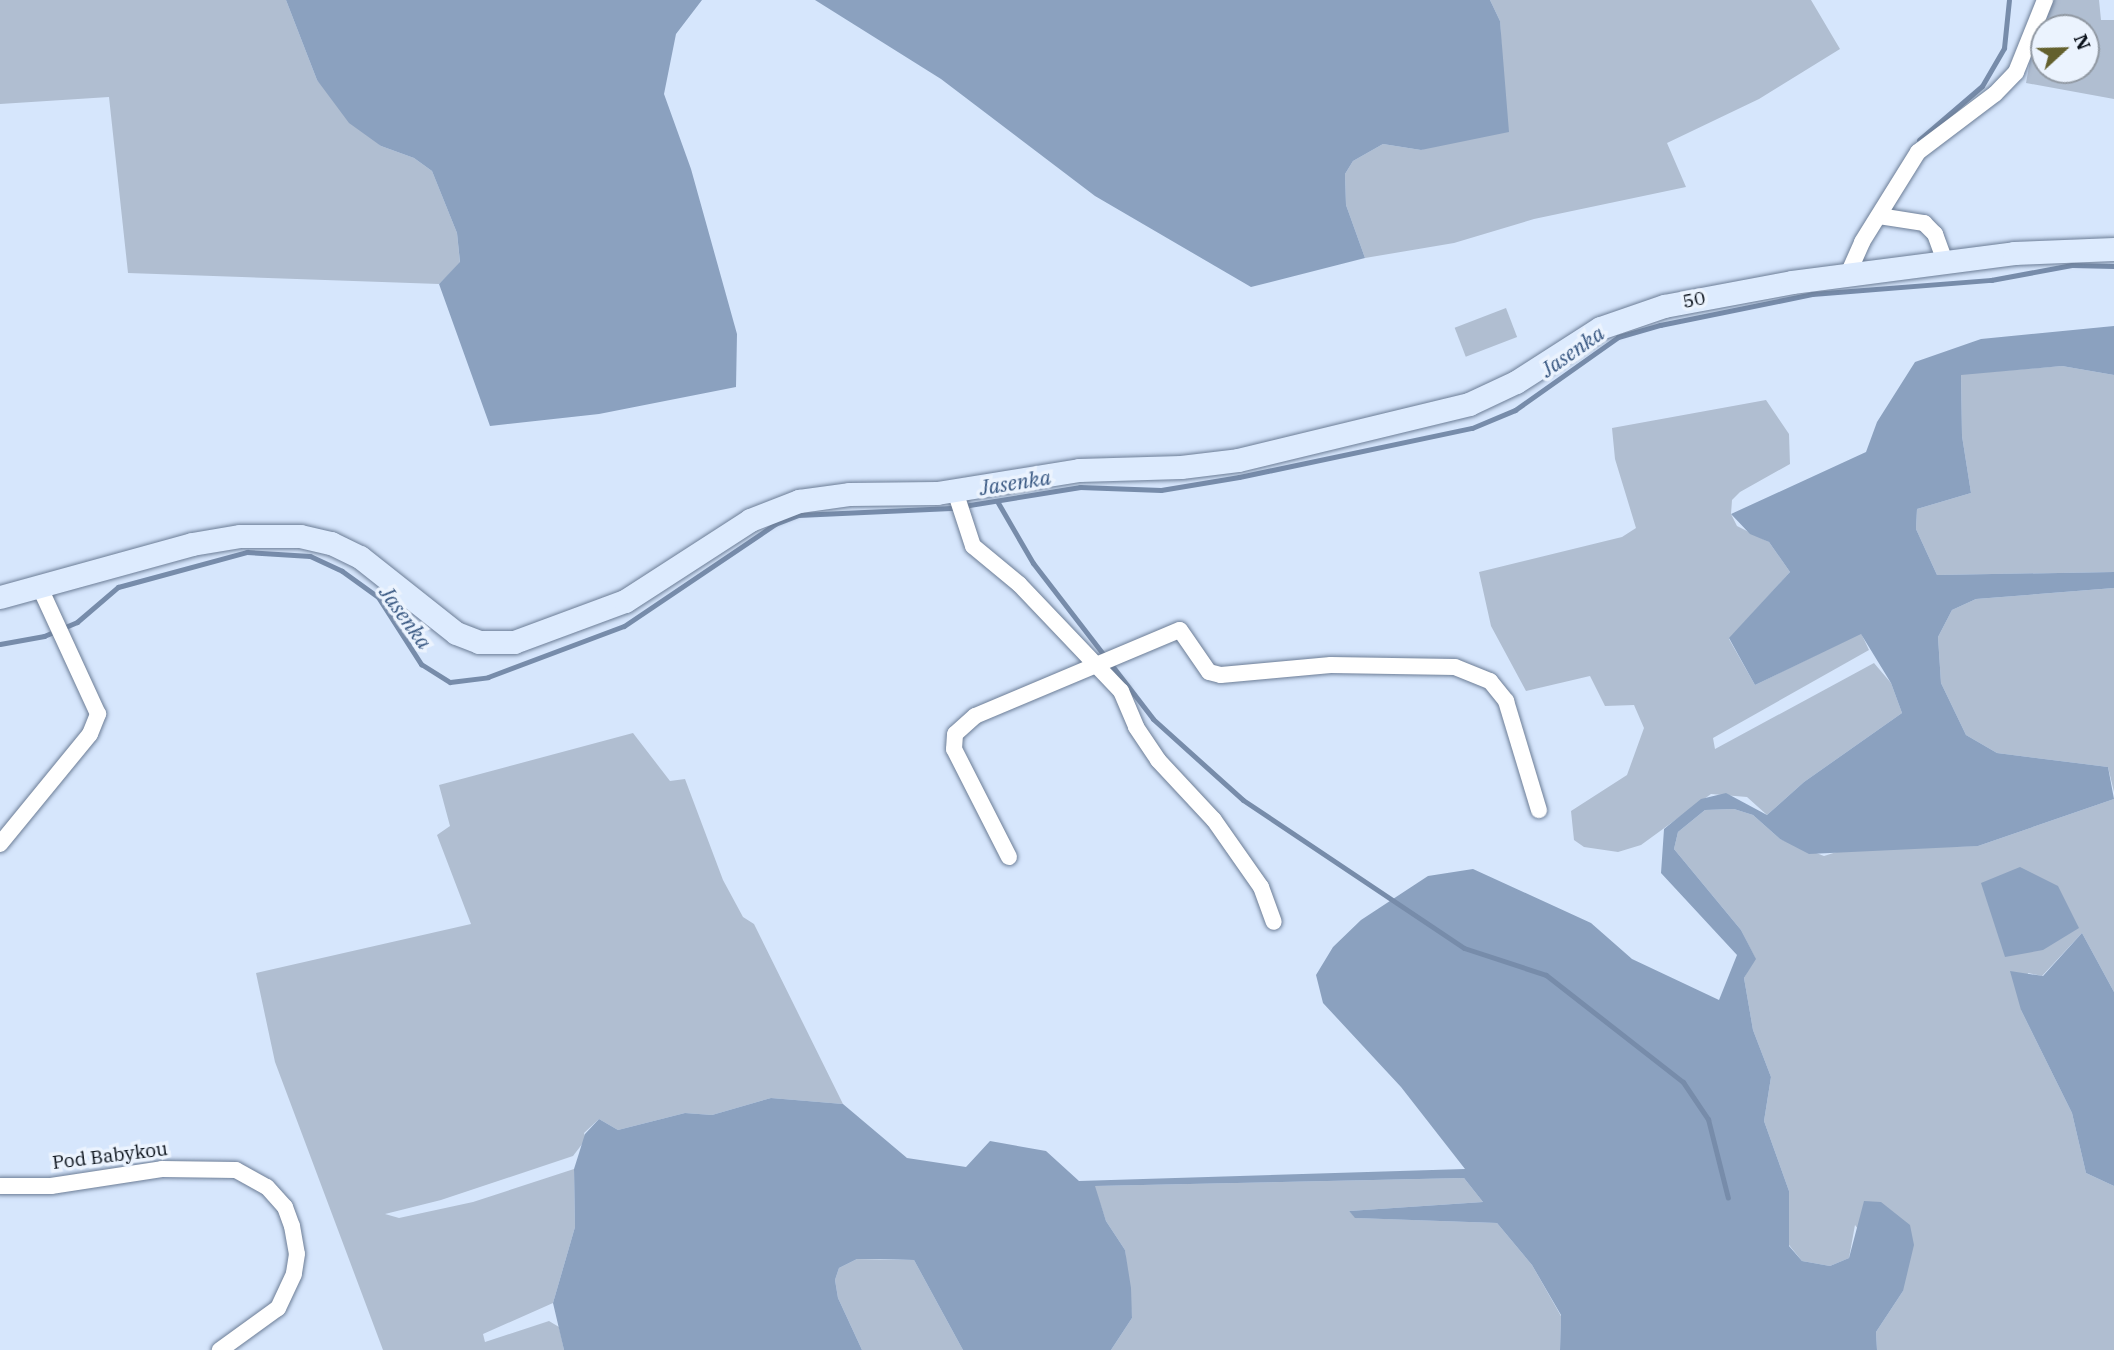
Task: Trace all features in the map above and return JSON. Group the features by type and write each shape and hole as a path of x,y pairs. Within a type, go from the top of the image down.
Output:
{"street":[{"path":"1848,274 1918,152 1995,94 2016,72 2045,0"},
{"path":"1879,216 1924,223 1935,234 1946,264"},
{"name":"50","path":"0,597 204,542 300,536 331,543 360,558 456,633 479,642 505,643 543,634 625,601 733,530 782,506 832,495 957,495 1079,470 1201,466 1261,455 1469,404 1516,382 1600,328 1645,311 1848,274 2036,251 2114,249"},
{"path":"957,495 962,519 973,546 1020,584 1101,664 1121,691 1136,727 1158,760 1214,820 1261,887 1274,922"},
{"path":"0,844 97,722 94,699 39,586"},
{"path":"1009,857 954,749 954,734 975,716 1180,630 1209,672 1221,675 1331,665 1455,667 1490,681 1506,701 1539,810"},
{"name":"Pod Babykou","path":"0,1186 51,1186 162,1168 236,1170 267,1187 285,1207 292,1226 297,1254 294,1274 278,1308 220,1350"}],"shaded area":[{"path":"0,0 286,0 317,80 381,146 414,158 432,171 457,233 460,263 439,284 128,273 109,97 0,104"},
{"path":"286,0 702,0 676,34 664,94 691,169 737,334 736,387 599,414 490,426 439,284 460,262 457,233 432,171 414,158 381,146 349,123 317,80"},
{"path":"815,0 1490,0 1500,21 1509,132 1421,150 1383,144 1353,161 1345,174 1346,205 1365,258 1251,287 1095,196 941,79"},
{"path":"1490,0 1811,0 1840,49 1759,99 1667,143 1686,187 1534,219 1454,243 1365,258 1346,205 1345,174 1353,161 1383,144 1421,150 1505,116 1500,21"},
{"path":"2041,0 2099,0 2101,20 2114,20 2114,99 2032,84 2100,84 2100,14 2038,14"},
{"path":"2030,61 2030,84 2026,83"},
{"path":"1506,308 1517,337 1466,357 1455,328"},
{"path":"2114,326 2114,375 2062,366 1961,375 1962,436 1971,493 1917,509 1916,529 1937,575 2114,572 2114,588 1976,599 1952,610 1938,637 1941,683 1966,735 1997,753 2108,767 2114,799 1978,846 1809,854 1780,839 1753,815 1734,809 1705,810 1678,832 1674,849 1741,930 1756,959 1744,978 1753,1030 1771,1077 1764,1121 1789,1191 1789,1246 1802,1261 1830,1266 1849,1258 1864,1201 1881,1202 1910,1225 1914,1245 1903,1291 1876,1332 1877,1350 1560,1350 1561,1315 1532,1265 1497,1223 1355,1218 1349,1211 1483,1202 1464,1178 1095,1186 1106,1221 1125,1250 1131,1288 1132,1318 1111,1350 963,1350 914,1260 857,1259 839,1268 835,1280 838,1298 862,1350 564,1350 553,1303 575,1227 574,1169 585,1134 599,1119 618,1130 685,1113 712,1115 771,1098 843,1104 907,1158 966,1167 990,1141 1046,1151 1079,1181 1465,1169 1401,1087 1323,1003 1316,975 1333,947 1361,920 1428,876 1473,869 1591,923 1632,959 1719,1000 1737,955 1661,873 1664,829 1701,799 1726,793 1767,815 1804,782 1902,713 1891,683 1861,634 1755,685 1729,638 1790,572 1769,542 1750,534 1731,514 1866,452 1877,422 1915,362 1981,339"},
{"path":"2062,366 2114,375 2114,572 1937,575 1916,529 1917,509 1971,493 1962,436 1961,374"},
{"path":"1766,400 1789,434 1790,464 1740,492 1732,500 1731,514 1737,526 1769,542 1790,572 1729,639 1755,685 1861,633 1869,650 1713,738 1715,749 1874,663 1891,683 1902,713 1804,782 1767,815 1747,797 1711,794 1641,845 1618,852 1584,847 1574,840 1571,811 1627,775 1644,728 1634,705 1605,706 1590,676 1526,691 1491,626 1479,572 1622,537 1636,528 1615,459 1612,428"},
{"path":"2114,588 2114,792 2108,767 1997,753 1966,735 1941,683 1938,637 1952,610 1976,599"},
{"path":"633,733 670,781 685,779 723,880 743,917 754,924 843,1104 771,1098 712,1115 685,1113 618,1130 599,1119 584,1133 586,1139 573,1156 441,1200 385,1214 399,1218 473,1202 574,1169 575,1227 553,1303 483,1334 485,1342 549,1321 559,1327 564,1350 383,1350 275,1062 256,973 471,924 437,835 450,826 439,785"},
{"path":"2114,799 2114,992 2082,933 2042,976 2028,973 2021,1010 2072,1113 2086,1173 2114,1186 2114,1350 1877,1350 1876,1332 1903,1291 1855,1225 1849,1258 1830,1266 1802,1261 1789,1245 1789,1191 1764,1121 1771,1077 1753,1030 1744,978 1755,958 1741,930 1674,849 1678,832 1705,810 1734,809 1753,815 1780,839 1824,856 1846,849 1978,846"},
{"path":"2020,867 2058,886 2079,928 2043,950 2005,957 1981,883"},
{"path":"2082,933 2114,992 2114,1186 2086,1173 2072,1113 2021,1010 2010,971 2043,976"},
{"path":"1464,1178 1483,1202 1349,1211 1356,1218 1497,1223 1532,1265 1561,1316 1560,1350 1111,1350 1132,1318 1125,1250 1106,1221 1094,1186"},
{"path":"857,1259 914,1260 963,1350 862,1350 838,1298 835,1280 839,1268"}],"waterway":[{"path":"1919,140 1982,86 2004,48 2009,0"},
{"name":"Jasenka","path":"0,644 44,636 77,622 118,587 247,552 310,556 342,571 378,597 421,664 450,682 488,677 624,626 775,524 798,515 951,508 1080,487 1161,490 1239,477 1472,428 1515,410 1618,337 1660,325 1812,294 1991,280 2072,265 2114,266"},
{"path":"997,501 1033,563 1153,719 1243,800 1464,948 1546,975 1683,1082 1708,1119 1728,1198"}]}
